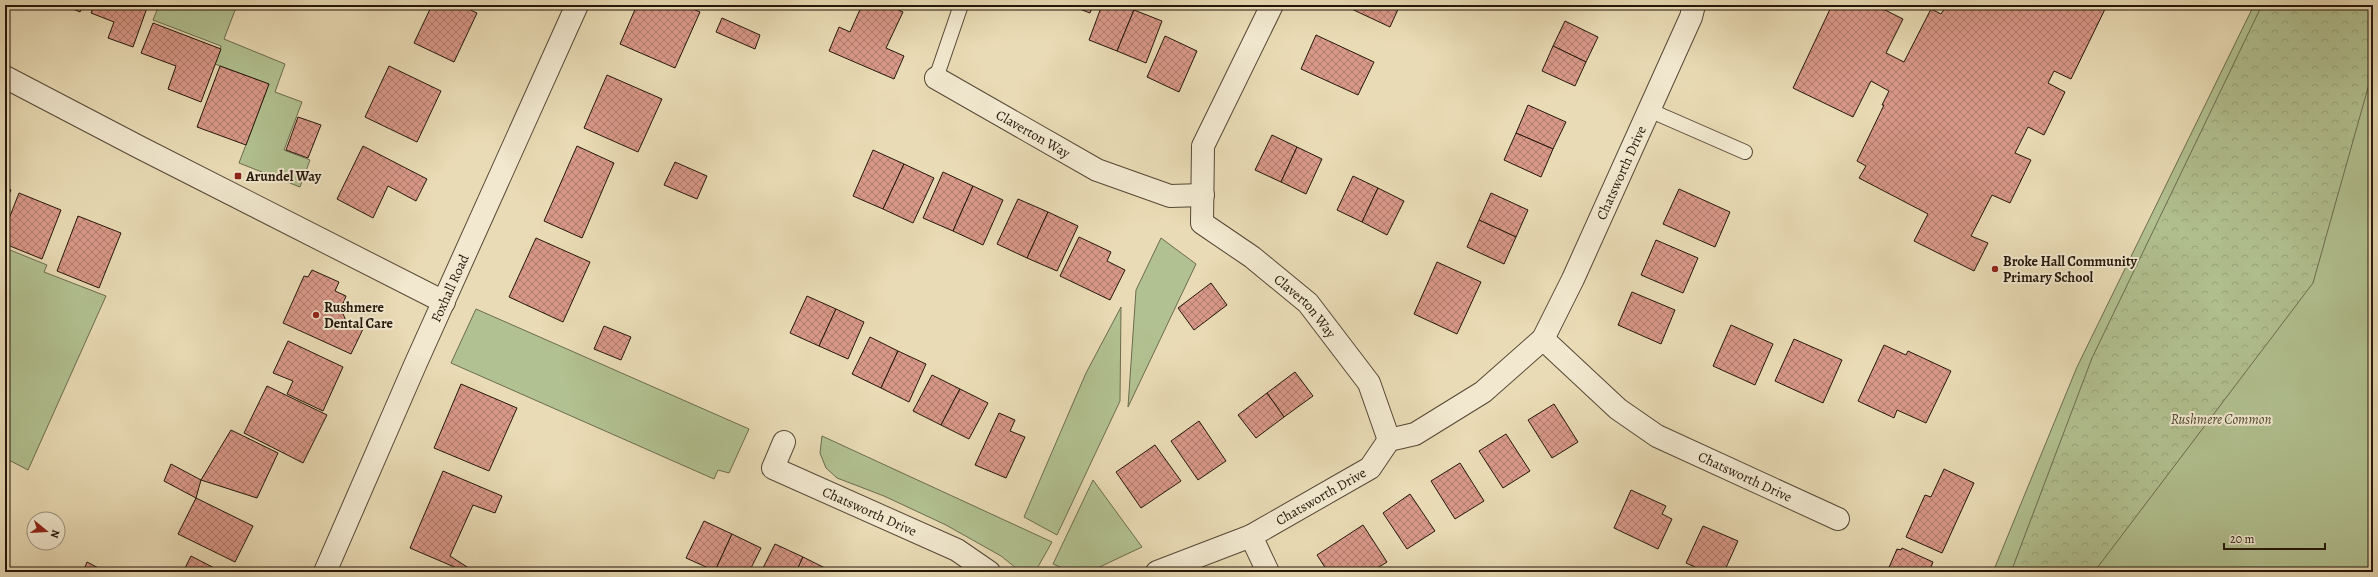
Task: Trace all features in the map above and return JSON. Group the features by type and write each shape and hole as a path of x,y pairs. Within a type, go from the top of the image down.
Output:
{"street":[{"name":"Foxhall Road","path":"325,572 577,5"},
{"name":"Claverton Way","path":"1272,5 1203,146 1202,223 1252,257 1308,303 1369,383 1389,440"},
{"name":"Chatsworth Drive","path":"1157,572 1251,536 1370,468 1389,440 1415,434 1483,392 1543,339 1573,279 1691,17 1694,5"},
{"path":"5,77 138,147 444,302"},
{"name":"Claverton Way","path":"936,78 1096,170 1170,196 1203,195"},
{"name":"Chatsworth Drive","path":"1543,339 1618,409 1657,436 1838,520"},
{"name":"Chatsworth Drive","path":"784,442 773,468 957,550 989,572"},
{"path":"1251,536 1268,572"}],"lane":[{"path":"936,78 961,5"},
{"path":"1649,110 1745,152"}],"green space":[{"path":"159,5 237,5 224,39 285,64 275,92 302,102 284,150 310,160 300,187 239,163 269,84 215,64 221,46 153,20"},
{"name":"Rushmere Common","path":"2254,5 2373,5 2373,572 1993,572 2077,367"},
{"path":"2262,5 2373,5 2373,70 2313,283 2094,572 2011,572 2092,358"},
{"path":"1161,238 1196,264 1128,407 1136,290"},
{"path":"5,248 47,265 44,272 106,296 28,470 5,458"},
{"path":"1121,307 1120,401 1057,535 1024,517 1086,373"},
{"path":"476,309 749,429 729,473 718,470 714,479 451,363"},
{"path":"822,436 1052,542 1035,572 1021,572 1001,556 946,525 884,496 837,478 826,468 820,453"},
{"path":"1093,480 1142,547 1089,572 1072,572 1053,564"}],"building":[{"path":"63,5 83,5 80,12"},
{"path":"94,5 148,5 133,47 108,38 114,22 91,13"},
{"path":"432,5 460,5 477,13 454,62 414,43"},
{"path":"637,5 683,5 700,12 675,68 620,44"},
{"path":"862,5 888,5 903,12 886,48 904,56 894,79 829,51 839,27 850,32"},
{"path":"1069,5 1093,5 1090,13"},
{"path":"1102,5 1121,5 1134,10 1117,51 1089,40"},
{"path":"1343,5 1400,5 1390,27"},
{"path":"1832,5 1875,5 1903,19 1886,53 1904,62 1931,9 1941,14 1947,5 2107,5 2071,79 2054,71 2048,83 2065,92 2044,135 2028,127 2015,153 2031,160 2010,203 1992,195 1971,236 1988,243 1974,271 1914,241 1928,214 1859,178 1866,166 1857,161 1884,105 1882,105 1889,91 1871,81 1853,117 1793,88"},
{"path":"1134,10 1162,21 1146,63 1117,51"},
{"path":"722,18 760,35 755,49 716,32"},
{"path":"1565,21 1598,37 1586,62 1553,46"},
{"path":"153,23 221,49 201,102 168,89 176,66 141,53"},
{"path":"1316,35 1374,62 1358,95 1301,69"},
{"path":"1165,36 1197,51 1179,92 1147,77"},
{"path":"1553,46 1586,62 1575,86 1542,71"},
{"path":"220,66 269,84 246,145 197,127"},
{"path":"389,66 441,91 417,142 365,117"},
{"path":"607,75 662,99 638,152 584,128"},
{"path":"1528,105 1566,122 1553,149 1516,133"},
{"path":"298,117 321,125 308,158 286,150"},
{"path":"1516,133 1553,149 1541,177 1504,160"},
{"path":"1272,135 1297,147 1281,182 1255,170"},
{"path":"363,146 427,179 416,201 388,186 373,218 337,199"},
{"path":"577,146 614,163 582,238 544,221"},
{"path":"1297,147 1322,159 1306,194 1281,182"},
{"path":"873,150 904,164 883,209 853,196"},
{"path":"675,162 707,176 697,199 664,185"},
{"path":"904,164 934,178 913,223 883,209"},
{"path":"943,172 973,186 953,231 923,218"},
{"path":"1353,176 1378,188 1362,222 1337,210"},
{"path":"973,186 1003,200 983,245 953,231"},
{"path":"5,187 11,190 5,203"},
{"path":"1378,188 1404,201 1387,235 1362,222"},
{"path":"1679,189 1730,212 1715,247 1663,224"},
{"path":"19,193 61,210 42,259 5,244 5,229"},
{"path":"1491,193 1528,210 1516,237 1479,220"},
{"path":"1018,199 1048,212 1027,258 997,244"},
{"path":"1048,212 1078,226 1057,271 1027,258"},
{"path":"78,216 121,233 99,288 57,271"},
{"path":"1479,220 1516,237 1504,264 1467,247"},
{"path":"1079,237 1111,252 1107,261 1125,270 1110,300 1060,276"},
{"path":"536,238 590,262 563,322 509,297"},
{"path":"1656,240 1698,258 1683,293 1641,275"},
{"path":"1437,262 1481,282 1457,334 1414,314"},
{"name":"Rushmere Dental Care","path":"312,270 339,282 335,291 346,296 341,309 346,321 363,329 351,354 283,323 304,276 308,277"},
{"path":"1211,283 1227,305 1194,330 1178,308"},
{"path":"1632,292 1675,310 1661,344 1618,325"},
{"path":"807,296 836,309 819,346 790,333"},
{"path":"836,309 864,322 848,359 819,346"},
{"path":"1731,325 1773,344 1755,385 1713,366"},
{"path":"604,326 631,337 621,360 594,349"},
{"path":"870,337 898,351 881,388 852,374"},
{"path":"1794,339 1842,360 1823,403 1775,381"},
{"path":"288,341 343,367 323,411 287,394 293,381 273,373"},
{"path":"1884,345 1906,355 1908,351 1951,371 1926,423 1897,410 1894,418 1858,401"},
{"path":"898,351 926,364 909,402 881,388"},
{"path":"1295,372 1313,396 1284,417 1267,393"},
{"path":"932,375 960,389 941,425 913,411"},
{"path":"461,384 517,408 489,471 434,448"},
{"path":"267,386 327,415 303,463 244,433"},
{"path":"960,389 988,403 969,439 941,425"},
{"path":"1267,393 1284,417 1256,438 1238,415"},
{"path":"1554,404 1578,442 1552,458 1528,420"},
{"path":"999,413 1015,420 1010,431 1025,437 1006,478 975,465"},
{"path":"1199,421 1226,461 1198,480 1171,441"},
{"path":"231,430 278,453 257,498 201,480"},
{"path":"1506,434 1530,471 1503,488 1479,451"},
{"path":"1155,445 1181,481 1141,508 1116,472"},
{"path":"1460,463 1484,501 1455,519 1431,481"},
{"path":"171,464 201,480 196,498 164,481"},
{"path":"1944,469 1974,483 1942,553 1906,537 1925,495 1931,497"},
{"path":"443,471 502,496 495,513 473,505 450,556 475,572 466,572 410,548"},
{"path":"1631,490 1666,506 1662,514 1672,519 1658,549 1614,528"},
{"path":"1410,494 1435,531 1407,549 1383,513"},
{"path":"196,498 253,526 235,562 178,534"},
{"path":"704,521 732,534 715,571 686,558"},
{"path":"1363,525 1387,562 1371,572 1328,572 1317,555"},
{"path":"1703,526 1738,541 1724,572 1706,572 1686,563"},
{"path":"732,534 761,548 749,572 715,571"},
{"path":"775,544 803,557 796,572 761,572"},
{"path":"1902,548 1933,562 1929,572 1887,572 1897,549 1901,550"},
{"path":"191,556 222,572 183,572"},
{"path":"803,557 831,571 831,572 796,572"},
{"path":"87,562 106,572 83,572"}],"place":[{"name":"Arundel Way","path":"238,176"},
{"name":"Broke Hall Community Primary School","path":"1995,269"},
{"name":"Rushmere Dental Care","path":"316,315"}]}
